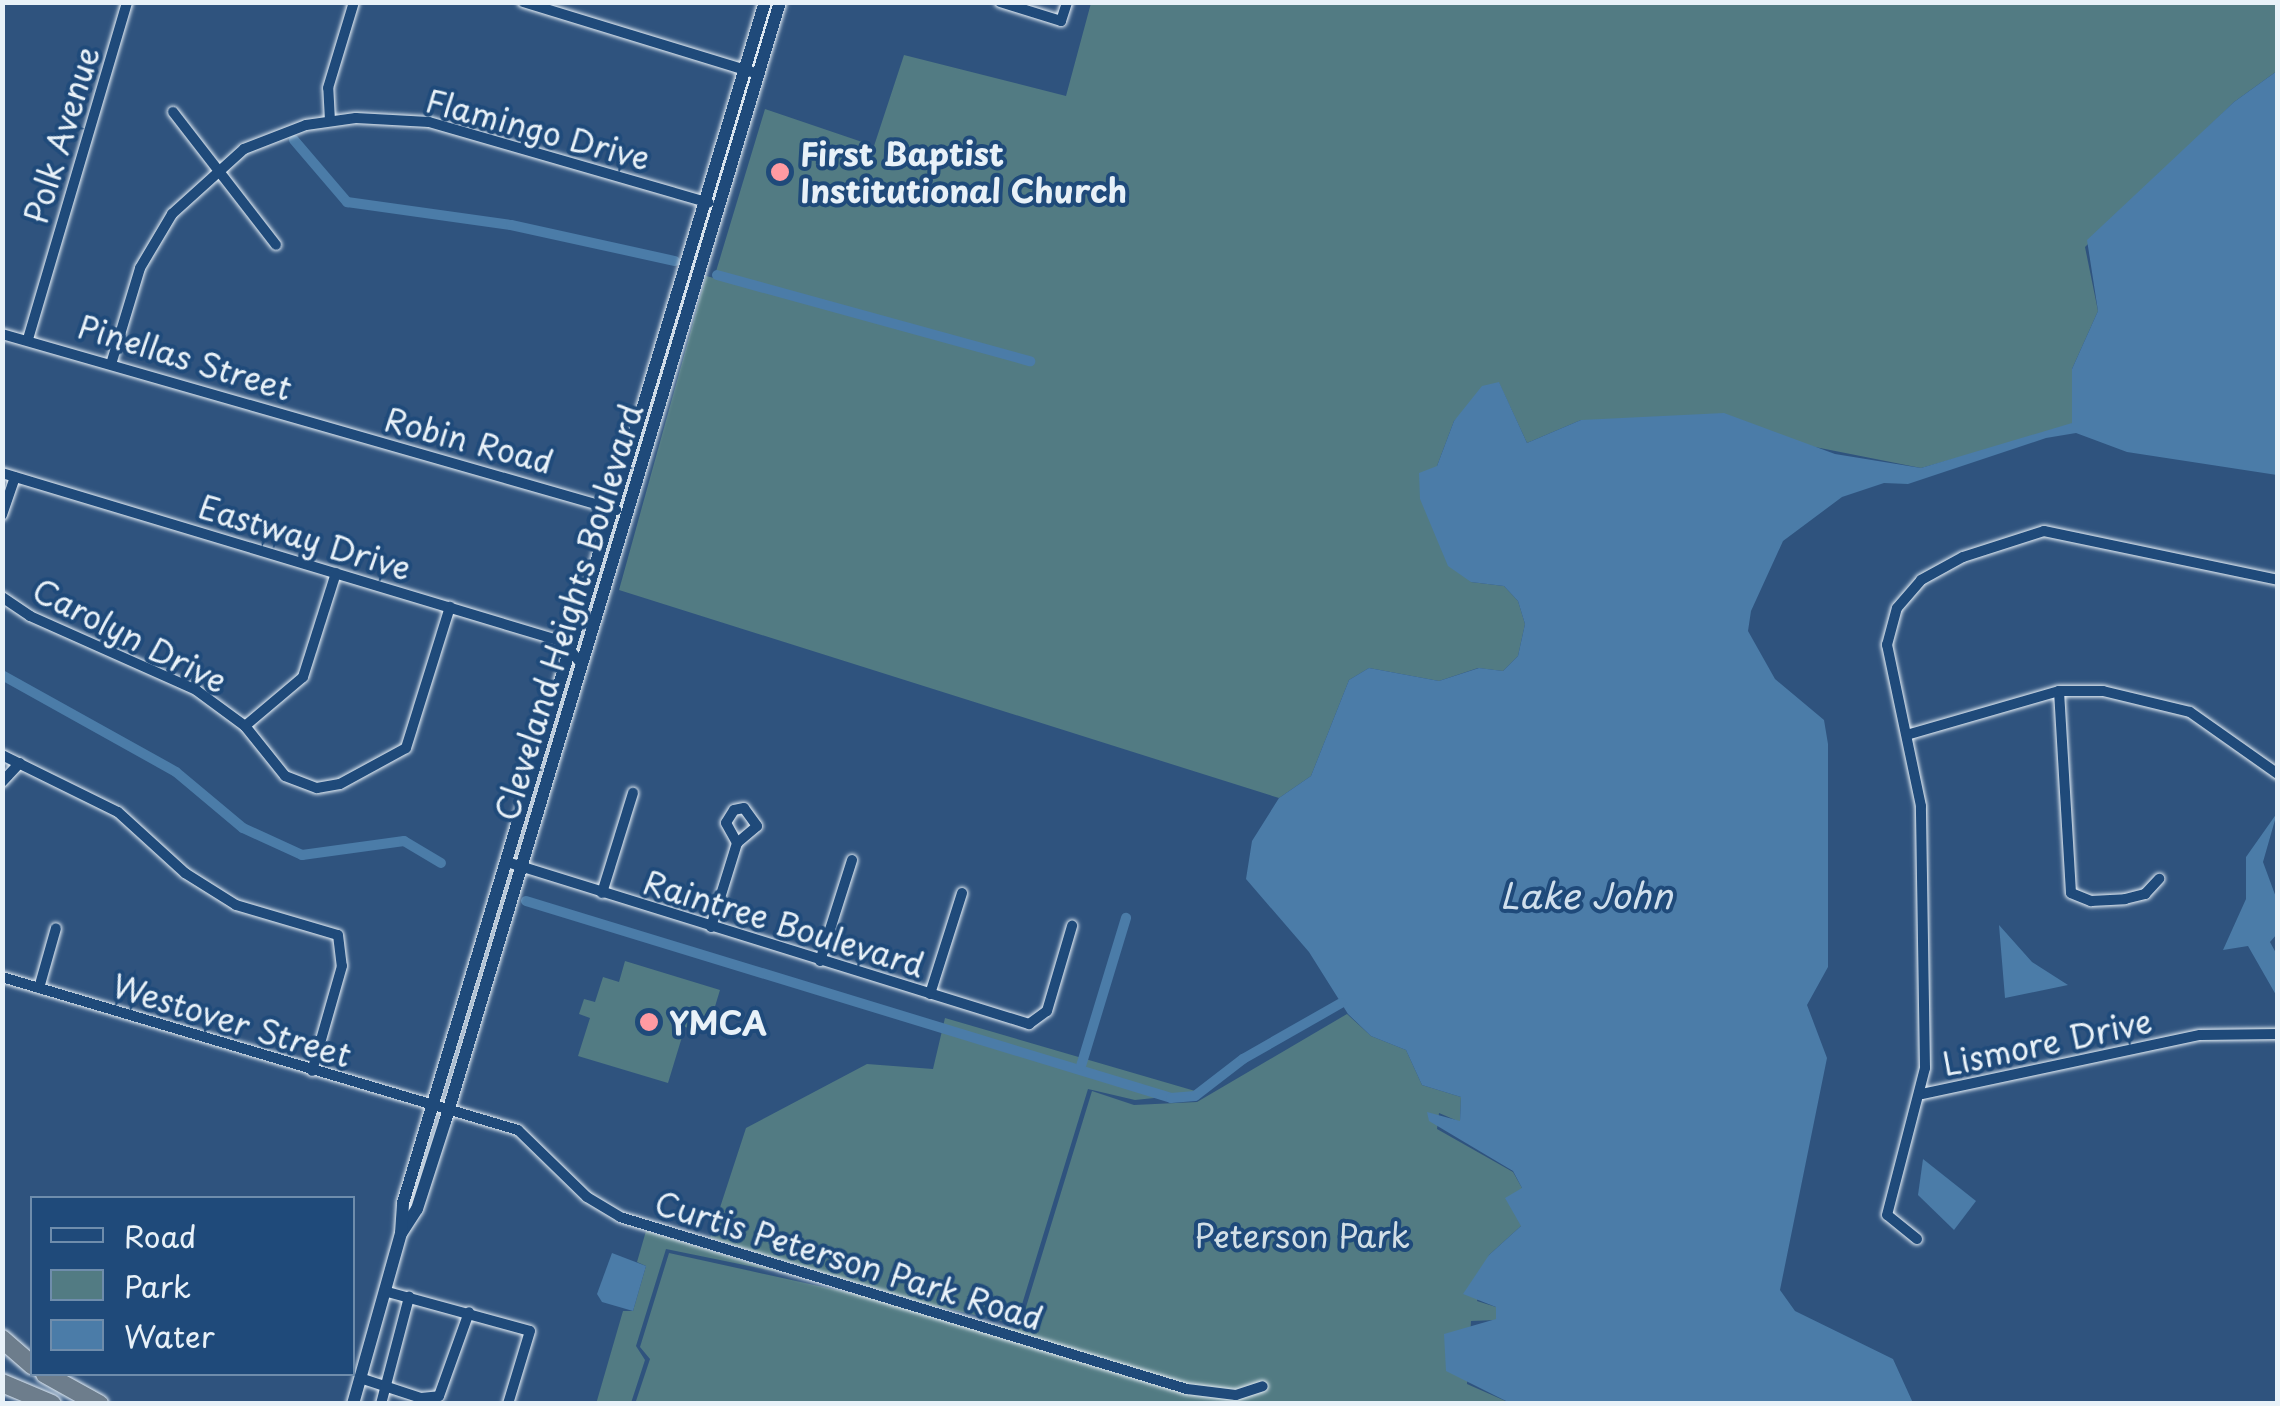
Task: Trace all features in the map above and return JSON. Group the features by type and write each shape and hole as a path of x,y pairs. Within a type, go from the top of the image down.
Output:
{"highway":[{"path":"2,1340 30,1363"},
{"path":"49,1376 99,1404"},
{"path":"2,1383 52,1404"}],"street":[{"name":"Polk Avenue","path":"28,339 127,2"},
{"path":"330,120 328,88 354,2"},
{"path":"523,2 751,72"},
{"name":"Cleveland Heights Boulevard","path":"401,1232 417,1209 448,1110 572,652 614,509 690,279 751,72 765,2"},
{"name":"Cleveland Heights Boulevard","path":"751,72 780,2"},
{"path":"1000,2 1061,21 1066,2"},
{"path":"173,112 276,244"},
{"name":"Flamingo Drive","path":"112,361 148,250 172,214 216,170 269,138 330,120 380,118 458,128 712,204"},
{"name":"Pinellas Street","path":"2,334 112,361 353,434"},
{"name":"Cleveland Heights Boulevard","path":"353,1404 401,1232 403,1203 582,666 626,518 669,346"},
{"name":"Robin Road","path":"353,434 614,509 626,518"},
{"name":"Eastway Drive","path":"2,473 564,642 582,666"},
{"path":"2,515 15,477"},
{"name":"Lismore Drive","path":"2278,580 2064,533 1990,543 1921,580 1896,608 1887,645 1910,734 1921,806 1922,1094 2200,1035 2278,1034"},
{"path":"245,726 303,677 336,573"},
{"name":"Carolyn Drive","path":"2,597 30,616 196,690 245,726 275,768 302,786 333,786 399,755 410,740 450,608"},
{"path":"1910,734 2059,692 2103,691 2190,712 2278,774"},
{"path":"2059,692 2071,893 2091,901 2126,899 2144,894 2160,879"},
{"path":"2,755 118,812 225,900 338,935 342,966 312,1070"},
{"path":"2,782 20,763"},
{"path":"602,893 633,793"},
{"path":"711,926 738,843"},
{"path":"820,961 852,860"},
{"name":"Raintree Boulevard","path":"514,864 1030,1024 1046,1014 1072,926"},
{"path":"930,994 962,893"},
{"path":"39,988 56,928"},
{"name":"Westover Street","path":"2,977 448,1110"},
{"path":"1917,1238 1897,1228 1886,1201 1922,1094"},
{"name":"Curtis Peterson Park Road","path":"448,1110 530,1137 587,1197 620,1217 1187,1389 1236,1395 1264,1386"},
{"path":"384,1291 530,1332 508,1404"},
{"path":"381,1404 409,1297"},
{"path":"360,1378 421,1398 443,1393 469,1312"}],"green space":[{"path":"1091,3 2277,3 2277,71 2234,102 2085,247 2098,311 2072,369 2073,423 2054,431 1921,468 1810,446 1581,420 1527,443 1499,383 1454,421 1437,466 1471,582 1504,586 1518,601 1525,624 1518,656 1503,671 1478,668 1439,681 1369,668 1349,680 1311,776 1279,798 619,590 706,276 714,278 765,109 874,146 904,55 1066,96"},
{"name":"YMCA","path":"625,961 720,990 707,1033 685,1027 668,1083 578,1056 590,1018 579,1014 584,999 595,1002 603,977 619,982"},
{"name":"Peterson Park","path":"1347,1014 1371,1036 1406,1050 1422,1085 1461,1097 1460,1122 1439,1113 1437,1129 1513,1172 1522,1188 1521,1226 1489,1255 1477,1301 1496,1307 1496,1320 1471,1321 1467,1384 1510,1403 635,1404 650,1359 640,1347 669,1253 1019,1330 1092,1091 1134,1105 1197,1102"},
{"path":"945,1018 1202,1093 1135,1100 1088,1089 1016,1324 930,1305 710,1238 746,1128 867,1064 933,1069"},
{"path":"646,1231 783,1273 666,1249 636,1346 645,1360 631,1403 596,1404 623,1311 633,1311 646,1266 637,1262"}],"water":[{"name":"Lake John","path":"2277,71 2277,475 2127,452 2076,433 2046,438 1908,484 1884,483 1842,497 1783,541 1751,611 1748,631 1775,679 1824,720 1828,744 1828,967 1807,1005 1827,1058 1780,1290 1795,1311 1893,1359 1913,1403 1510,1403 1446,1371 1444,1334 1496,1319 1496,1307 1463,1294 1489,1255 1521,1226 1505,1198 1522,1188 1513,1171 1429,1121 1427,1112 1460,1121 1461,1097 1422,1085 1406,1050 1371,1036 1348,1014 1309,952 1246,879 1252,841 1279,798 1311,776 1349,680 1369,668 1439,681 1479,668 1503,671 1518,656 1525,624 1518,601 1504,586 1471,582 1448,566 1420,499 1419,473 1437,466 1454,421 1482,386 1499,382 1527,443 1581,420 1724,413 1835,454 1921,468 2072,423 2072,369 2098,311 2087,240 2234,102"},
{"path":"2277,813 2263,862 2277,900 2277,934 2270,942 2277,955 2276,995 2248,946 2223,950 2246,899 2246,857"},
{"path":"1999,925 2032,962 2068,985 2005,998"},
{"path":"1923,1159 1976,1201 1954,1230 1918,1195"},
{"path":"612,1253 646,1266 633,1311 602,1302 597,1294"}],"waterway":[{"path":"294,140 347,202 511,225 675,261"},
{"path":"717,275 1030,361"},
{"path":"2,675 176,772 243,828 302,855 404,841 441,863"},
{"path":"526,901 1171,1098 1195,1096 1243,1059 1341,1003"},
{"path":"1081,1066 1126,918"}],"place":[{"name":"First Baptist Institutional Church","path":"780,172"},
{"name":"YMCA","path":"649,1022"}]}
